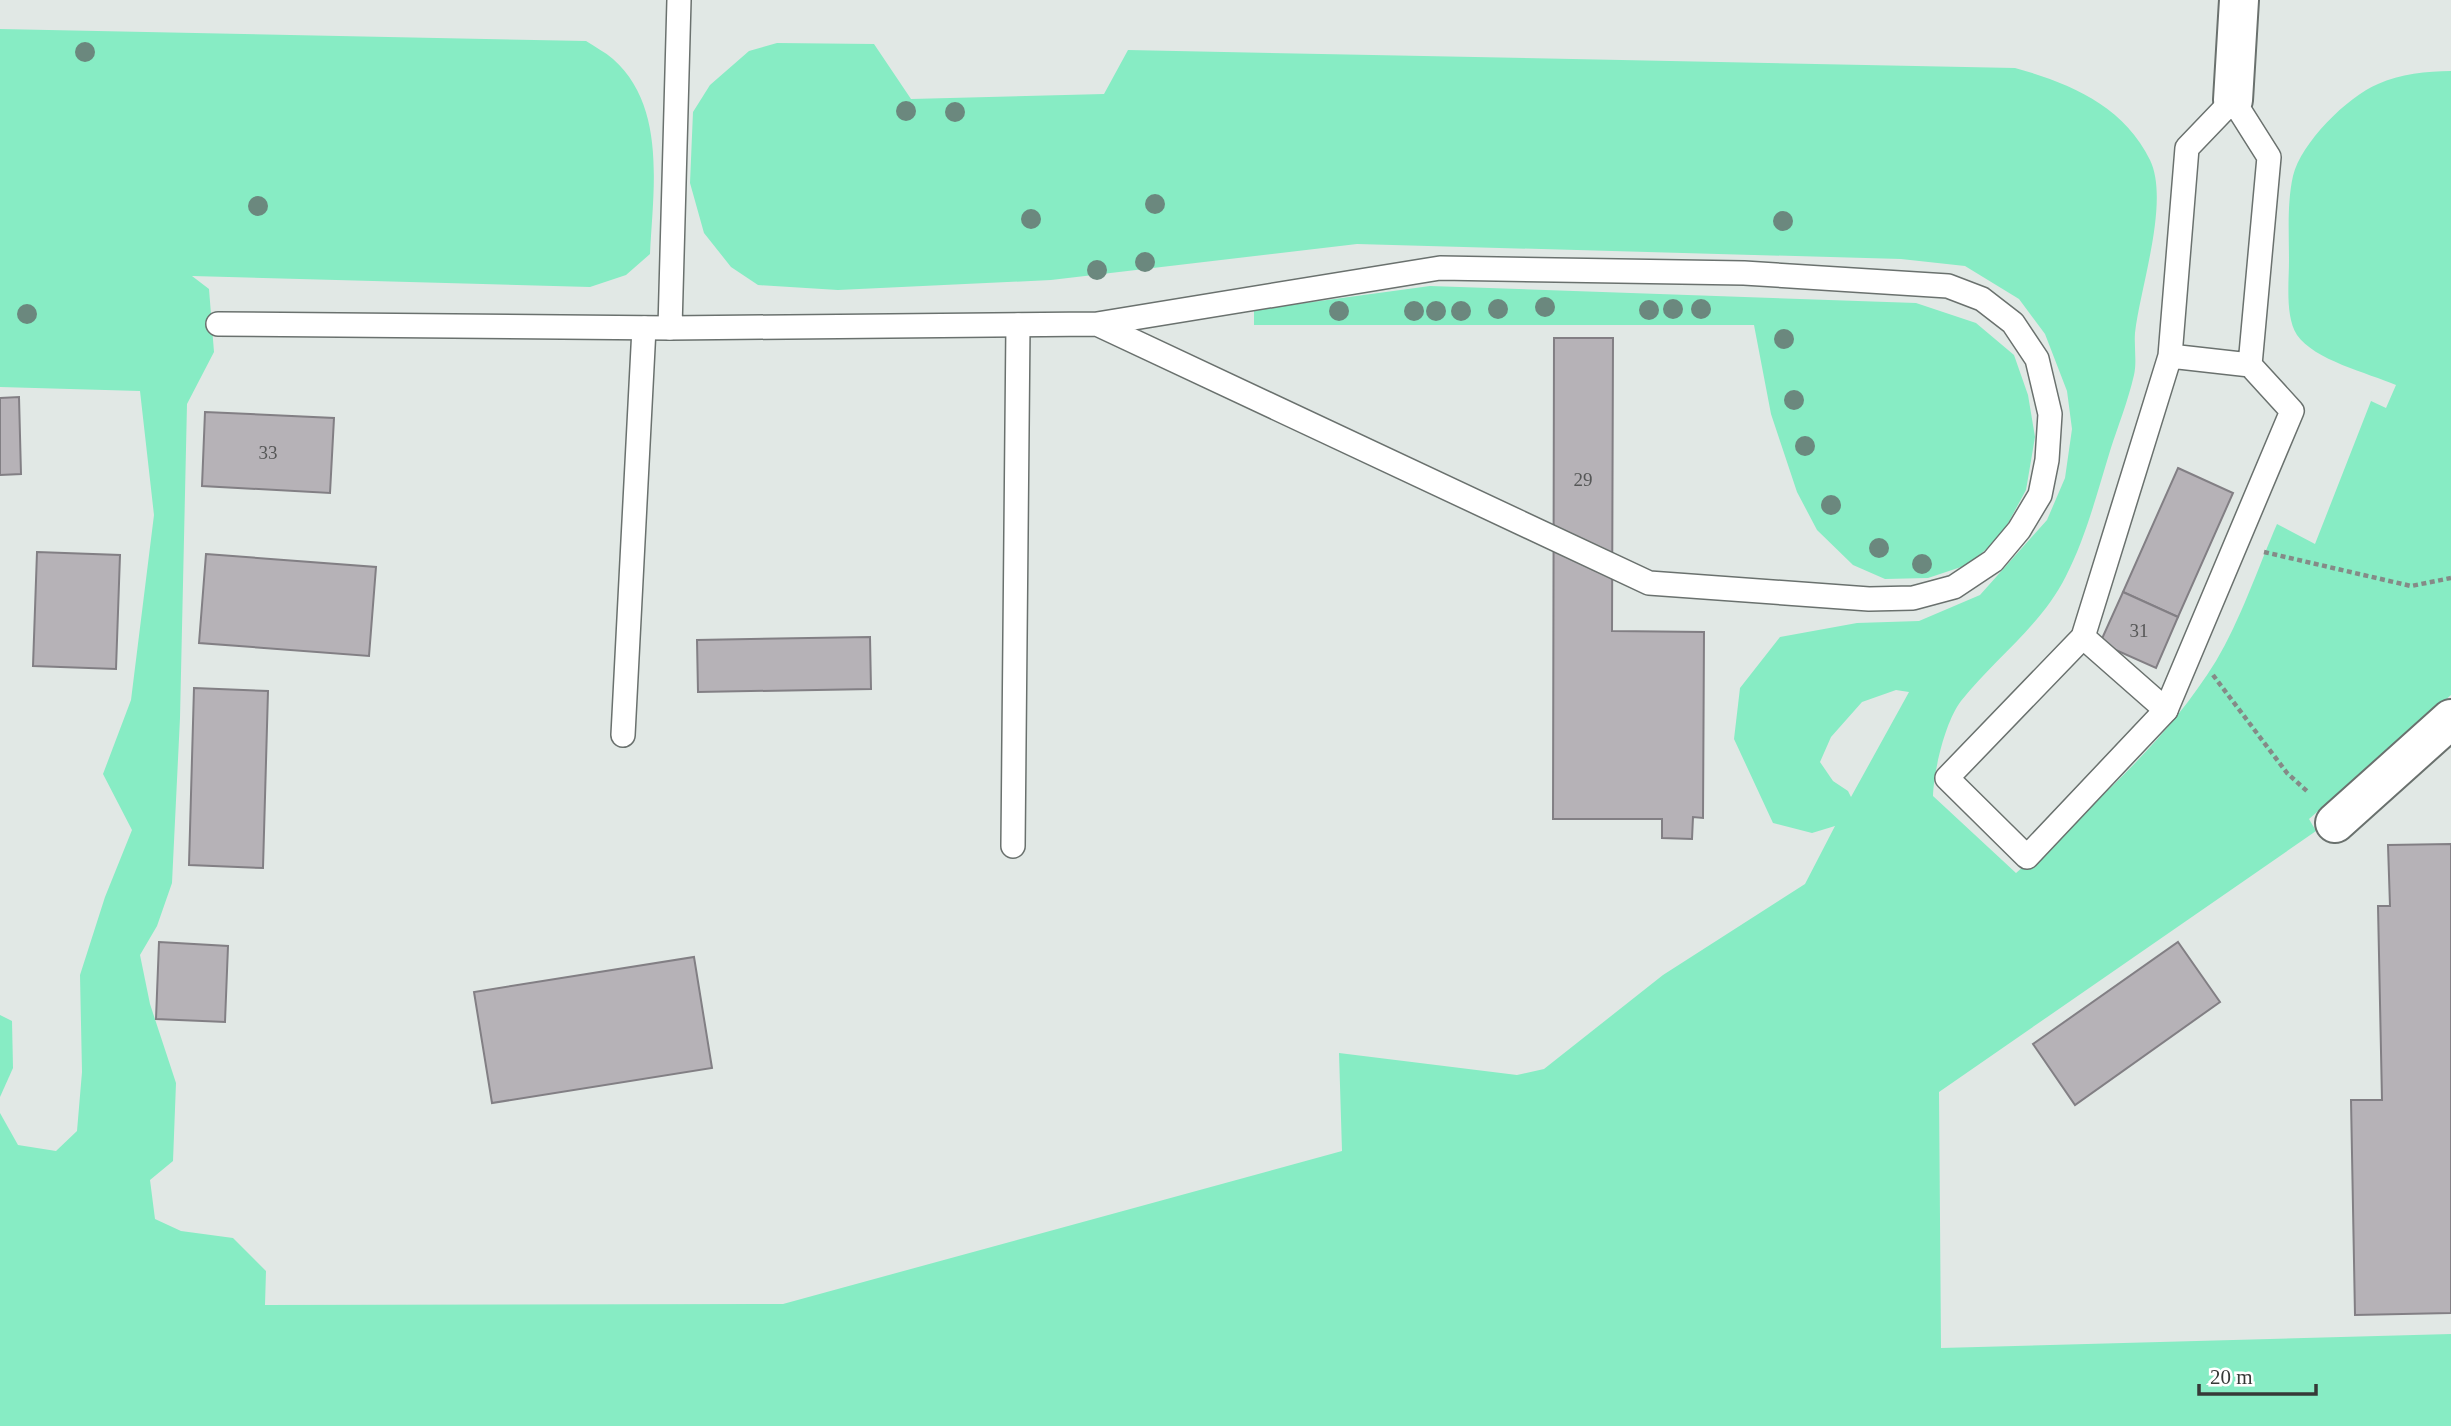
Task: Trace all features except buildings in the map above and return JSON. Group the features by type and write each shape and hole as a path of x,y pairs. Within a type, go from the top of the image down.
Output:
{"street":[{"path":"2233,100 2239,0"},
{"path":"2335,822 2451,719"}],"lane":[{"path":"670,328 680,0"},
{"path":"2170,356 2250,365 2292,411 2166,710 2027,857 1947,778 2083,637 2170,356 2188,148 2233,100 2269,157 2250,365"},
{"path":"218,324 644,328 1097,324 1440,268 1744,273 1948,286 1982,299 2013,323 2037,359 2050,414 2048,460 2040,495 2019,530 1993,561 1954,587 1913,598 1869,599 1649,583 1097,324"},
{"path":"1013,846 1018,325"},
{"path":"623,735 644,328"},
{"path":"2083,637 2166,710"}],"path":[{"path":"2234,545 2411,586 2451,578"},
{"path":"2192,647 2287,773 2335,822"}],"green space":[{"path":"0,29 586,41 613,59 630,79 642,101 653,150 650,254 626,275 590,287 192,276 209,289 214,352 187,404 180,718 172,883 157,926 140,955 150,1004 176,1083 173,1161 150,1180 155,1219 181,1231 233,1238 266,1271 265,1305 783,1304 1342,1151 1339,1053 1517,1075 1544,1069 1663,975 1805,884 1835,826 1812,833 1773,823 1734,739 1740,688 1780,637 1857,623 1919,621 1980,595 2047,520 2065,478 2072,429 2067,391 2045,334 2019,299 1965,266 1901,259 1357,244 1051,280 838,290 758,285 731,267 704,233 690,183 693,112 710,85 749,51 777,43 874,44 911,99 1104,94 1128,50 2015,68 2055,81 2093,99 2110,111 2139,141 2150,160 2155,177 2155,221 2135,333 2134,375 2091,515 2066,576 2044,611 1974,685 1955,710 1941,747 1934,785 1933,796 2016,873 2124,775 2173,721 2195,692 2233,629 2277,524 2315,544 2371,401 2386,408 2396,385 2328,359 2305,344 2293,327 2288,299 2289,207 2293,176 2315,136 2340,110 2366,90 2404,75 2451,71 2451,695 2309,819 2316,831 1939,1092 1941,1348 2451,1334 2451,1426 0,1426 0,1113 18,1145 56,1151 77,1131 82,1072 80,975 105,897 132,830 103,774 131,700 154,515 140,391 0,387","holes":["1896,690 1909,692 1851,797 1848,791 1833,781 1820,762 1831,737 1862,702"]},
{"path":"1430,286 1916,303 1976,323 2014,355 2028,395 2035,437 2026,490 2000,538 1967,565 1928,578 1885,579 1853,565 1817,530 1797,492 1771,414 1754,325 1254,325 1254,310"},
{"path":"0,1015 12,1021 13,1068 0,1097"}]}
